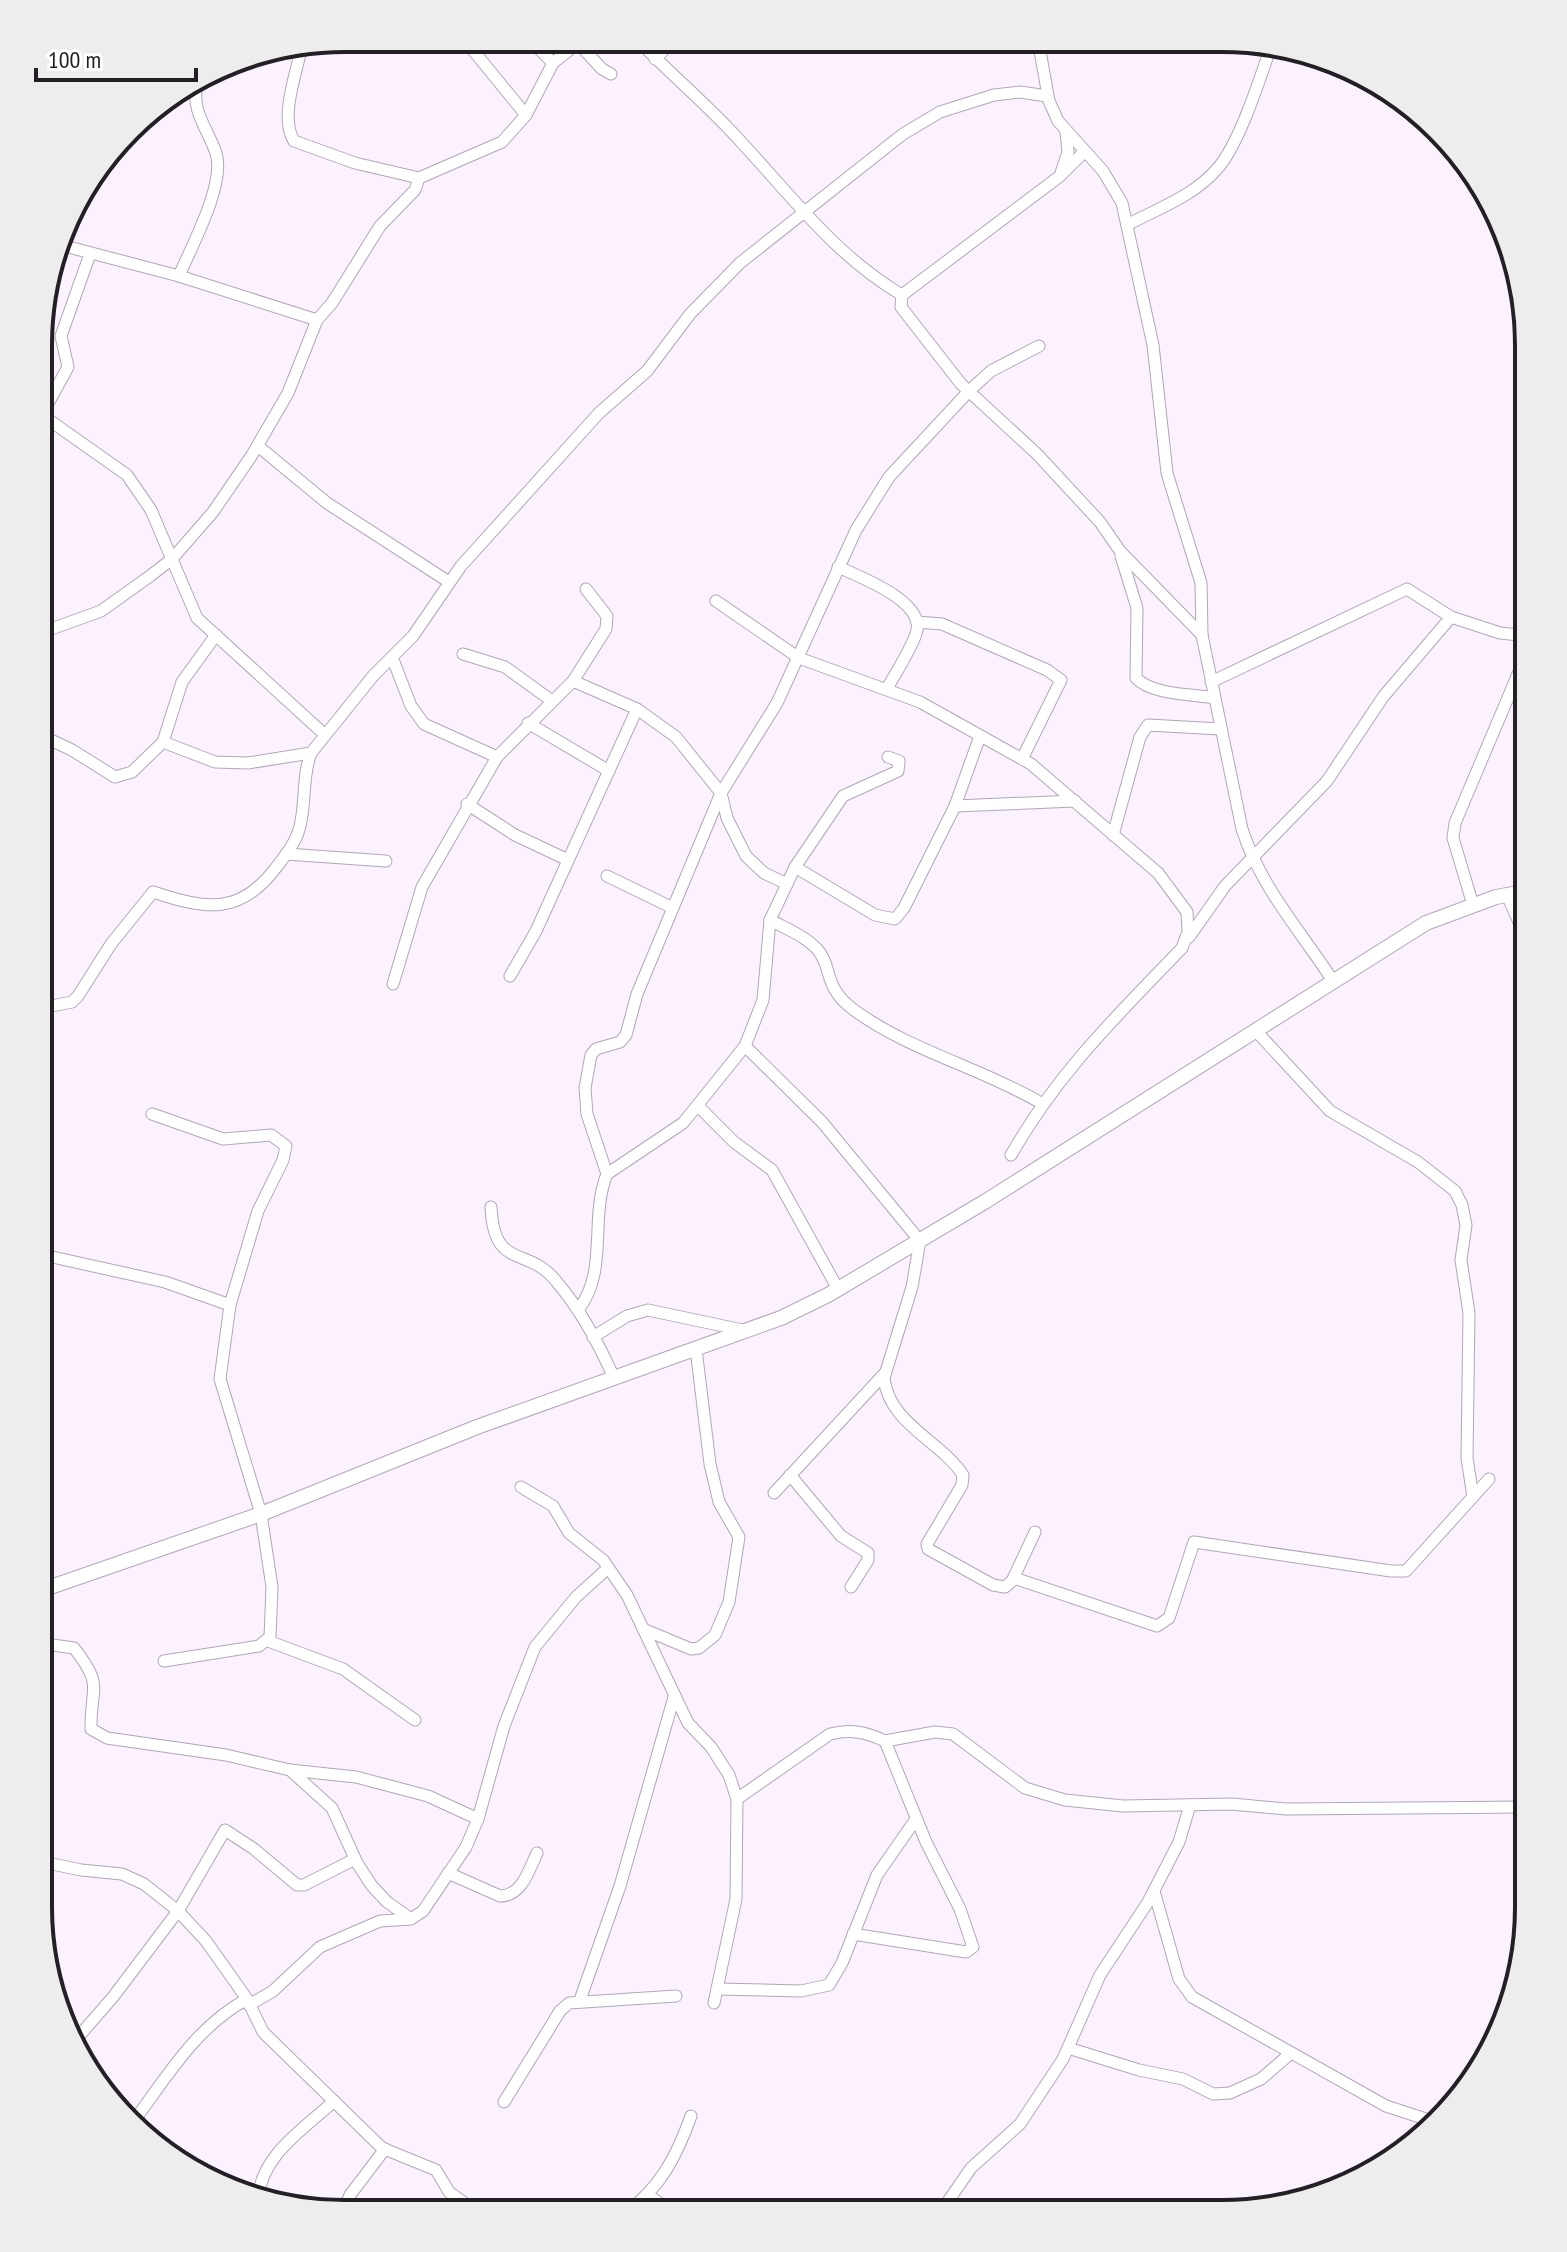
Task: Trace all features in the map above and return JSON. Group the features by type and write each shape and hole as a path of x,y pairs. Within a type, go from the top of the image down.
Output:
{"main road":[{"path":"52,1586 261,1514 477,1427 747,1332 838,1289 920,1241 1426,923 1473,905 1515,896"}],"street":[{"path":"474,52 526,115"},
{"path":"542,52 553,63"},
{"path":"300,56 288,118 289,133 294,141 355,163 419,178 502,142 526,115 553,63 566,52"},
{"path":"589,52 602,69 611,74"},
{"path":"649,52 740,140 802,211 854,263 902,295"},
{"path":"655,59 662,52"},
{"path":"1040,52 1047,96 1058,121 1116,187 1127,225 1153,345 1167,473 1201,583 1202,635 1220,729 1251,858 1274,901 1333,981"},
{"path":"1127,225 1189,193 1217,170 1233,145 1267,56"},
{"path":"179,276 209,205 218,166 216,153 196,112 197,92"},
{"path":"52,1006 72,1002 78,996 111,944 153,892 205,906 229,904 248,897 286,854 299,830 311,753 324,734 413,636 449,582 599,413 647,371 690,314 740,263 903,134 940,112 994,95 1020,92 1047,96"},
{"path":"1060,176 1068,152 1066,131"},
{"path":"1084,152 1060,176 902,295 900,300 905,313 969,391 1037,454 1100,522 1120,551 1202,635"},
{"path":"52,629 101,611 172,559 213,512 258,446 288,393 317,320 332,303 380,226 415,190 419,178"},
{"path":"69,248 179,276 317,320"},
{"path":"52,397 68,367 61,336 90,254"},
{"path":"578,1310 594,1280 607,1174 587,1114 585,1088 589,1064 596,1049 620,1042 626,1035 637,994 721,793 758,739 799,658 838,567 884,484 991,371 1039,346"},
{"path":"52,424 127,475 151,510 197,618 324,734"},
{"path":"258,446 327,503 449,582"},
{"path":"1120,551 1137,608 1136,678 1142,684 1214,698"},
{"path":"838,567 883,588 912,610 917,622 917,633 887,689"},
{"path":"393,984 422,887 467,804 497,757 573,681 606,629 607,616 586,589"},
{"path":"1211,682 1405,589 1416,591 1451,617 1500,633 1515,635"},
{"path":"716,601 799,658 920,702 1022,759 1158,873 1187,912 1186,940"},
{"path":"1011,1155 1041,1103 1107,1023 1186,940 1251,858 1327,781 1383,697 1451,617"},
{"path":"917,622 942,624 1047,670 1061,680 1022,759"},
{"path":"52,741 115,777 132,772 163,742 182,682 216,635"},
{"path":"463,654 505,667 552,701"},
{"path":"392,657 411,706 424,724 497,757"},
{"path":"573,681 637,709 676,737 721,793 727,818 746,856 764,873 787,884"},
{"path":"1473,905 1453,838 1455,823 1515,681"},
{"path":"510,976 536,931 637,709"},
{"path":"528,723 609,771"},
{"path":"1113,835 1143,730 1154,723 1220,729"},
{"path":"795,867 863,909 887,920 895,919 904,908 955,806 980,736"},
{"path":"163,742 215,762 248,763 311,753"},
{"path":"607,1174 671,1133 698,1106 745,1046 763,1000 770,920 795,867 843,796 898,771 899,761 888,757"},
{"path":"955,806 1075,801"},
{"path":"467,804 515,835 568,860"},
{"path":"286,854 386,861"},
{"path":"607,876 673,908"},
{"path":"770,920 820,952 834,994 853,1009 890,1032 969,1065 1041,1103"},
{"path":"1256,1031 1330,1111 1418,1162 1455,1191 1462,1205 1466,1225 1461,1260 1469,1313 1467,1458 1473,1497"},
{"path":"745,1046 822,1122 920,1241 912,1287 885,1372 885,1392 895,1408 963,1475 962,1485 927,1544 928,1549 993,1585 1005,1587 1014,1578 1035,1532"},
{"path":"698,1106 734,1142 772,1170 838,1289"},
{"path":"152,1114 223,1139 271,1135 286,1146 283,1160 258,1211 230,1305 220,1379 261,1514 272,1587 268,1641"},
{"path":"491,1207 492,1226 501,1247 552,1276 578,1310 614,1378"},
{"path":"52,1257 165,1282 230,1305"},
{"path":"593,1337 627,1316 648,1310 747,1332"},
{"path":"643,1629 691,1649 699,1648 715,1635 729,1602 739,1537 719,1502 710,1464 696,1349"},
{"path":"774,1493 885,1372"},
{"path":"790,1475 841,1536 868,1553 868,1560 851,1587"},
{"path":"1014,1578 1157,1626 1169,1618 1194,1542 1400,1572 1416,1563 1489,1479"},
{"path":"521,1487 553,1506 569,1533 591,1549 608,1568 627,1595 688,1723 711,1747 729,1775 737,1799 736,1899 714,2003"},
{"path":"139,2115 193,2041 220,2014 273,1991 320,1947 380,1921 411,1919 423,1911 466,1847 478,1819 504,1726 526,1663 544,1633 608,1568"},
{"path":"164,1661 259,1646 268,1641"},
{"path":"268,1641 305,1658 343,1669 415,1720"},
{"path":"52,1645 74,1648 88,1665 96,1686 91,1724 95,1733 290,1770 356,1777 428,1796 478,1819"},
{"path":"580,2000 620,1886 674,1697"},
{"path":"737,1799 830,1734 845,1730 867,1732 885,1741 935,1732 953,1734 1025,1788 1065,1800 1123,1806 1286,1809 1515,1807"},
{"path":"853,1934 966,1952 973,1947 960,1909 916,1819 885,1741"},
{"path":"290,1770 332,1808 355,1859 387,1902 411,1919"},
{"path":"947,2200 971,2168 1020,2124 1068,2048 1100,1975 1154,1891 1179,1842 1190,1805"},
{"path":"717,1989 825,1989 837,1975 880,1867 916,1819"},
{"path":"80,2034 178,1911 225,1830 254,1849 297,1885 304,1885 355,1859"},
{"path":"448,1873 500,1896 508,1896 517,1889 537,1853"},
{"path":"52,1863 131,1876 178,1911 206,1941 248,2002 263,2032 385,2149 436,2170 449,2192 460,2200"},
{"path":"1154,1891 1170,1955 1179,1979 1192,1997 1386,2106 1424,2118"},
{"path":"504,2102 560,2011 580,2000 676,1996"},
{"path":"1068,2048 1139,2070 1183,2079 1213,2094 1230,2093 1261,2079 1291,2053"},
{"path":"259,2187 275,2154 334,2101"},
{"path":"642,2200 674,2159 691,2116"},
{"path":"348,2200 385,2149"},
{"path":"648,2195 655,2200"}]}
